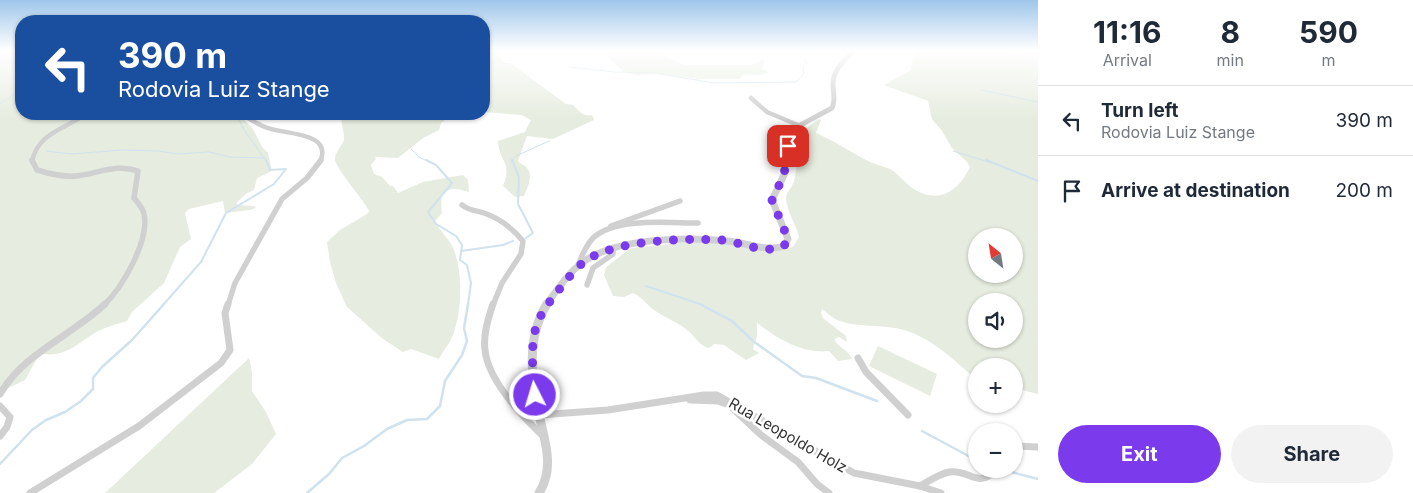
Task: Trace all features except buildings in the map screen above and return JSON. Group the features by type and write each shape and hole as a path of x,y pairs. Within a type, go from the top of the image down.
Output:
{"street":[{"path":"539,493 548,472 548,452 539,415 533,374 536,326 555,294 578,268 591,257 645,242 685,240 732,241 769,249 784,246 788,239 772,200 784,175 792,134 798,125 832,108 835,99 833,84 835,74"},
{"path":"751,98 767,112 798,125"},
{"path":"0,394 16,372 103,307 122,284 140,246 145,220 143,210 134,198 138,171 131,168 118,168 83,176 66,176 37,170 32,162 34,148 40,141 76,120"},
{"path":"30,493 139,426 212,371 226,357 230,344 225,313 235,282 282,200 307,178 320,162 324,153 322,145 310,136 294,135 265,128 251,120"},
{"path":"578,268 581,257 593,238 625,220 680,201"},
{"path":"462,205 466,209 486,214 517,234 523,241 522,252 505,276 494,302 487,328 485,351 491,367 518,411 530,426 544,437"},
{"path":"606,231 628,225 698,222"},
{"path":"587,285 592,268 613,254 613,250"},
{"path":"858,358 866,372 908,415"},
{"name":"Rua Leopoldo Holz","path":"539,415 608,410 704,395 716,395 728,399 854,473 920,486 941,493"},
{"path":"674,400 718,401 728,405 761,435 798,462 817,484 829,493"},
{"path":"0,406 10,417 7,427 0,436"},
{"path":"1023,446 1038,447"},
{"path":"920,486 948,472 968,475"},
{"path":"976,478 984,481 990,478"}],"shaded area":[{"path":"0,74 15,74 15,120 245,120 253,129 262,147 268,153 272,171 257,178 254,190 247,193 236,203 256,208 225,213 223,201 189,209 185,213 191,239 180,247 164,283 132,312 127,321 97,332 62,353 40,353 25,380 0,392"},
{"path":"490,74 525,74 566,104 573,105 584,114 592,115 594,120 553,139 527,136 518,161 529,171 529,182 524,196 515,197 503,186 507,172 498,141 525,132 531,120 522,115 490,112"},
{"path":"658,74 744,74 739,79 699,79"},
{"path":"904,74 1038,74 1038,394 1023,390 1023,358 968,358 968,372 944,352 917,335 889,327 843,322 835,319 822,309 823,318 846,336 847,342 839,337 834,339 848,352 852,359 838,361 829,351 800,348 773,335 757,323 757,336 753,349 759,353 746,360 724,345 714,344 709,348 702,345 691,333 654,310 636,294 633,293 624,297 613,296 604,275 606,267 631,248 701,241 778,250 793,247 799,237 788,209 786,197 794,181 801,139 810,125 819,119 821,120 816,133 870,162 892,170 909,186 921,193 939,195 953,189 960,183 970,167 952,148 932,119 928,101 884,85"},
{"path":"342,120 446,120 441,123 439,130 423,138 398,158 375,157 376,159 371,165 374,174 382,177 398,193 423,182 463,175 468,180 469,192 455,189 446,191 443,194 442,213 435,221 454,250 460,282 460,304 456,325 452,338 439,359 411,349 403,352 383,339 347,307 336,283 327,242 340,230 369,211 336,162 336,155 344,140"},
{"path":"878,346 937,374 930,396 869,366"},
{"path":"249,358 252,372 252,391 266,412 276,434 252,464 214,493 105,493"}],"waterway":[{"path":"661,74 714,83 796,82 804,74"},
{"path":"981,90 1038,102"},
{"path":"0,104 15,94"},
{"path":"239,120 267,161"},
{"path":"512,161 516,156 549,141"},
{"path":"411,149 419,157 429,162"},
{"path":"46,151 72,154 122,150 158,151 178,154 209,152 230,157 264,158"},
{"path":"953,151 989,162"},
{"path":"426,160 436,165 452,183 428,212 436,224 456,236 462,245 461,251"},
{"path":"986,160 1038,181"},
{"path":"163,305 201,262 226,213 274,184 286,169 270,170 267,161"},
{"path":"512,161 519,177 518,204 533,233 526,238"},
{"path":"461,251 503,245 513,241"},
{"path":"461,251 460,260 467,265 471,283 468,305"},
{"path":"646,286 700,304"},
{"path":"0,464 32,430 81,401 93,389 93,378 102,367 132,340 164,304"},
{"path":"307,493 329,474 342,458 364,446 387,429 407,420 427,419 440,406 445,381 462,355 467,341 464,328 468,304"},
{"path":"700,304 732,321 753,341 802,376 816,378 877,401"},
{"path":"922,431 968,456"},
{"path":"1023,475 1038,479"}],"route":[{"path":"535,395 533,374 536,326 555,294 578,268 591,257 635,244 656,241 722,240 769,249 784,246 788,241 787,233 772,200 784,175 788,146"}]}
